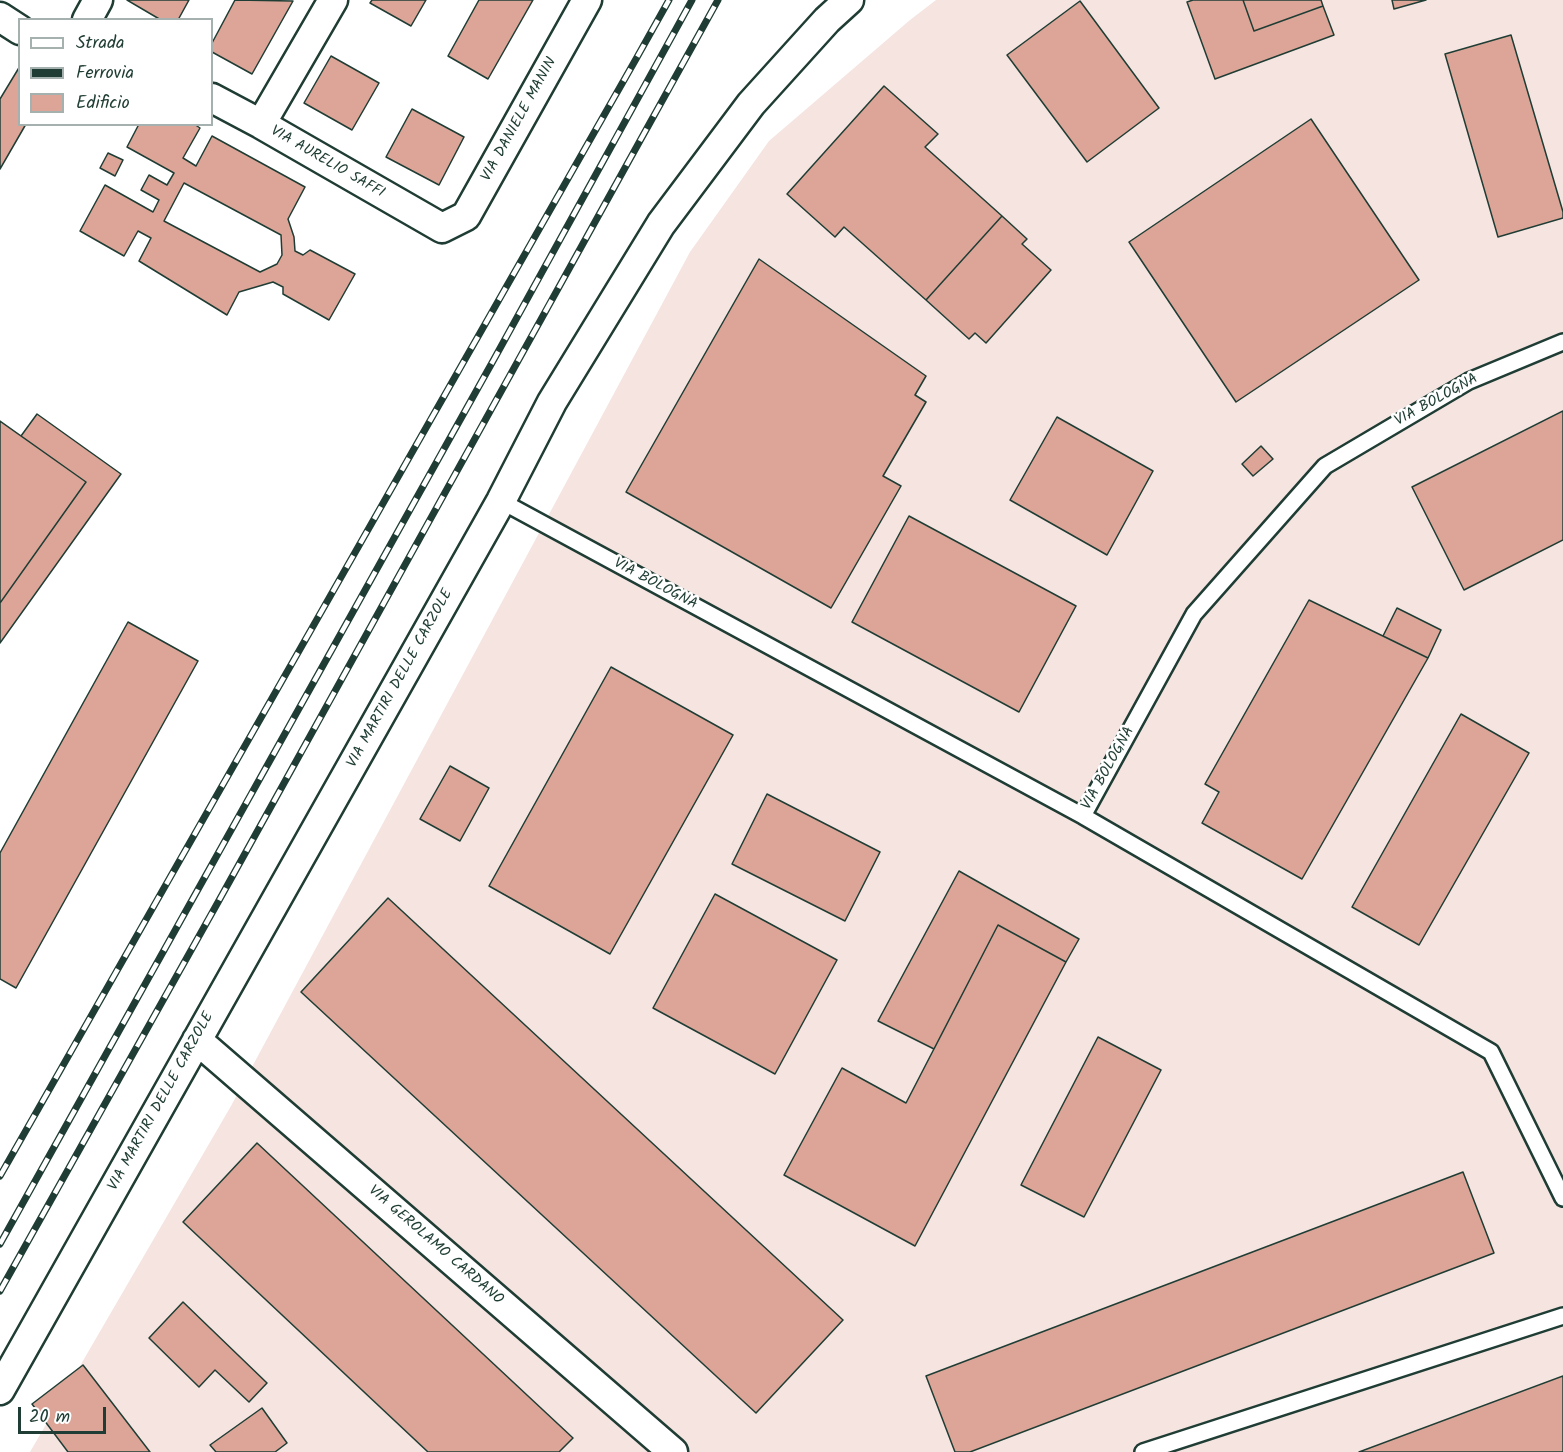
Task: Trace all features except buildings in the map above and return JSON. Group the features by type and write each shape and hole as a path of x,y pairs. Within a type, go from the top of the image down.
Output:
{"street":[{"path":"88,18 98,0"},
{"path":"261,124 333,0"},
{"name":"VIA DANIELE MANIN","path":"442,228 466,216 587,0"},
{"name":"VIA MARTIRI DELLE CARZOLE","path":"0,1390 501,501 552,402 662,224 751,104 827,20 849,0"},
{"path":"0,17 18,29"},
{"name":"VIA AURELIO SAFFI","path":"213,99 442,228"},
{"name":"VIA GEROLAMO CARDANO","path":"197,1041 673,1452"}],"lane":[{"name":"VIA BOLOGNA","path":"501,501 1083,816 1194,614 1325,466 1469,381 1563,342"},
{"path":"1083,816 1491,1052 1563,1198"},
{"path":"1143,1452 1563,1316"}],"shaded area":[{"path":"936,0 1563,0 1563,1452 30,1452 231,1106 690,252 769,141"}],"railway":[{"path":"0,1176 669,0"},
{"path":"0,1244 692,0"},
{"path":"0,1291 718,0"}]}
